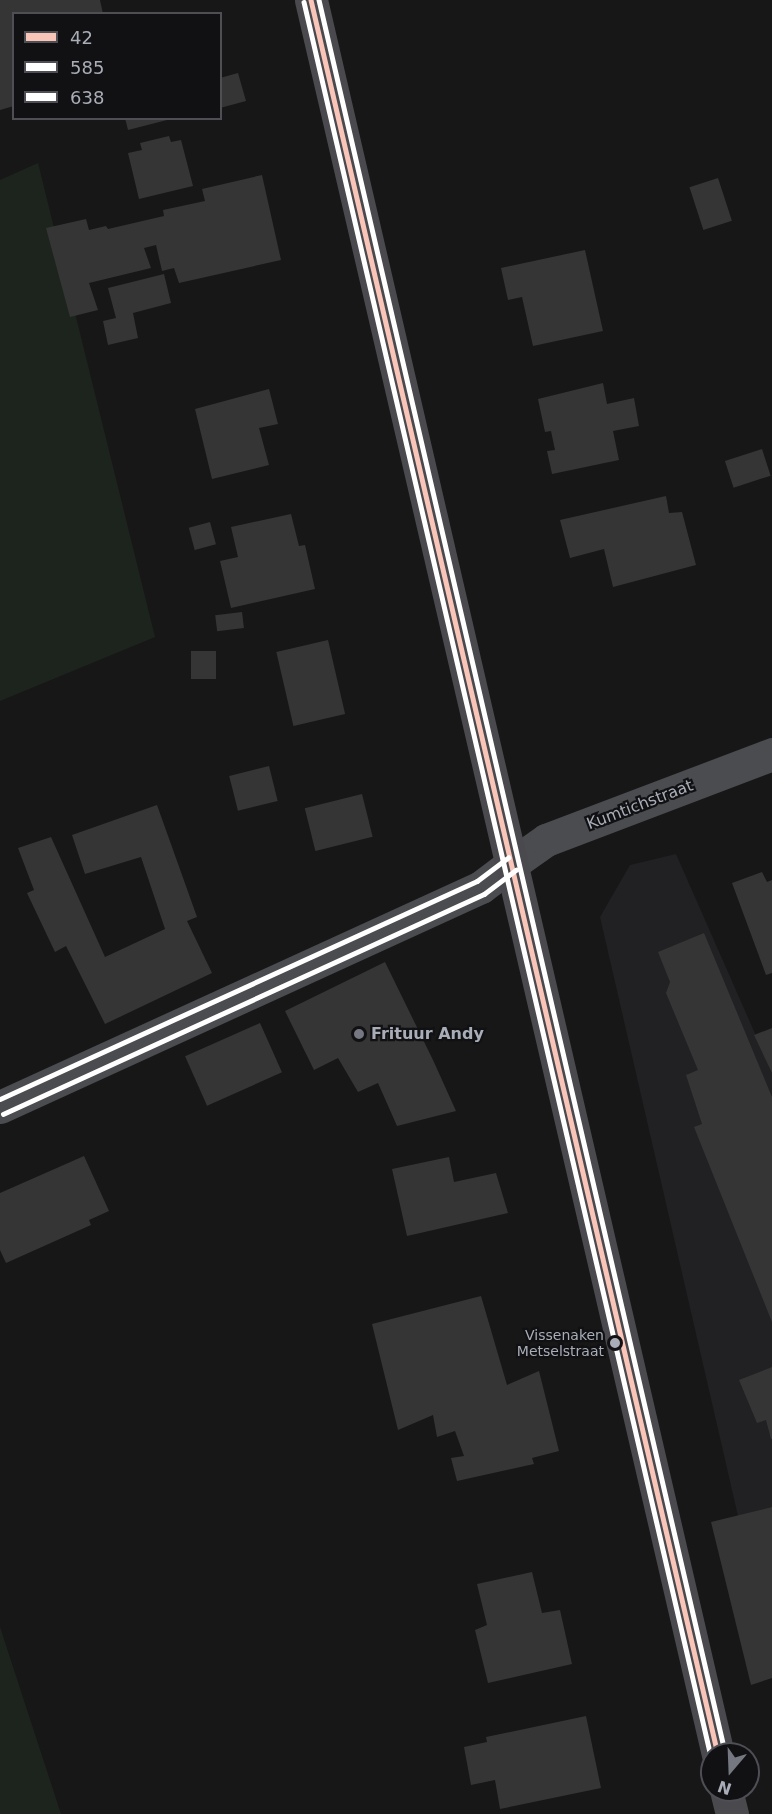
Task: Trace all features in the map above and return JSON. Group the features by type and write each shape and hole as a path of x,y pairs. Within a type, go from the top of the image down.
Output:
{"main road":[{"path":"312,0 715,1742"}],"street":[{"name":"Kumtichstraat","path":"0,1107 481,887 546,840 772,754"}],"shaded area":[{"path":"38,163 155,637 0,701 0,180"},
{"path":"676,854 772,1072 772,1507 738,1516 600,917 630,865"},
{"path":"0,1627 61,1814 0,1814"}],"building":[{"path":"0,0 100,0 103,12 12,12 12,107 0,110"},
{"path":"238,73 246,101 222,107 222,77"},
{"path":"126,120 167,120 128,130"},
{"path":"169,136 171,142 181,140 193,186 139,199 128,153 142,150 140,143"},
{"path":"262,175 281,260 179,283 174,268 162,271 156,245 144,248 151,268 89,283 98,310 70,317 46,228 86,219 89,230 106,226 108,229 164,216 163,210 205,201 202,189"},
{"path":"718,178 732,221 703,230 689,187"},
{"path":"585,250 603,331 533,346 522,297 508,300 501,268"},
{"path":"164,274 171,303 133,313 138,338 108,345 103,321 116,318 108,288"},
{"path":"603,383 607,404 634,398 639,426 613,431 619,460 552,474 547,451 555,450 551,431 545,432 538,399"},
{"path":"269,389 278,424 259,428 269,465 212,479 195,409"},
{"path":"762,449 771,476 734,488 725,461"},
{"path":"666,496 669,513 682,512 696,565 613,587 604,549 570,558 560,520"},
{"path":"291,514 299,546 305,545 315,589 231,608 220,561 238,557 231,527"},
{"path":"210,522 216,544 195,550 189,528"},
{"path":"242,612 244,628 217,631 215,615"},
{"path":"328,640 345,714 293,726 276,652"},
{"path":"191,651 216,651 216,679 191,679"},
{"path":"269,766 278,801 238,811 229,776"},
{"path":"362,794 373,837 315,851 305,808"},
{"path":"157,805 197,917 187,921 212,973 105,1024 66,946 55,952 27,893 34,890 18,848 51,837 105,957 165,929 141,857 85,874 72,835"},
{"path":"762,872 767,882 772,880 772,973 766,975 732,883"},
{"path":"704,933 772,1097 772,1322 694,1127 702,1124 686,1075 698,1070 666,993 670,982 658,952"},
{"name":"Frituur Andy","path":"385,962 456,1111 397,1126 378,1083 358,1092 338,1058 314,1070 285,1011"},
{"path":"260,1023 282,1072 207,1106 185,1056"},
{"path":"772,1028 772,1073 754,1035"},
{"path":"84,1156 109,1211 89,1220 91,1225 6,1263 0,1250 0,1193"},
{"path":"449,1157 454,1182 496,1173 508,1213 407,1236 392,1169"},
{"path":"481,1296 507,1385 539,1371 559,1451 532,1458 534,1464 457,1481 451,1458 464,1456 455,1431 437,1437 433,1415 398,1430 372,1324"},
{"path":"772,1367 771,1439 766,1420 757,1423 739,1380"},
{"path":"772,1507 772,1678 751,1685 711,1522"},
{"path":"532,1572 542,1613 560,1610 572,1664 488,1683 475,1630 487,1625 477,1584"},
{"path":"586,1716 601,1788 500,1809 495,1780 471,1785 464,1747 487,1742 486,1737"}],"transit line":[{"name":"42","path":"311,0 715,1742"},
{"name":"638","path":"319,0 723,1742"},
{"name":"585","path":"304,2 708,1742"},
{"name":"638","path":"0,1099 477,881 508,858"},
{"name":"585","path":"3,1114 484,894 516,870"}],"place":[{"name":"Frituur Andy","path":"359,1034"},
{"name":"Vissenaken Metselstraat","path":"615,1343"}]}
